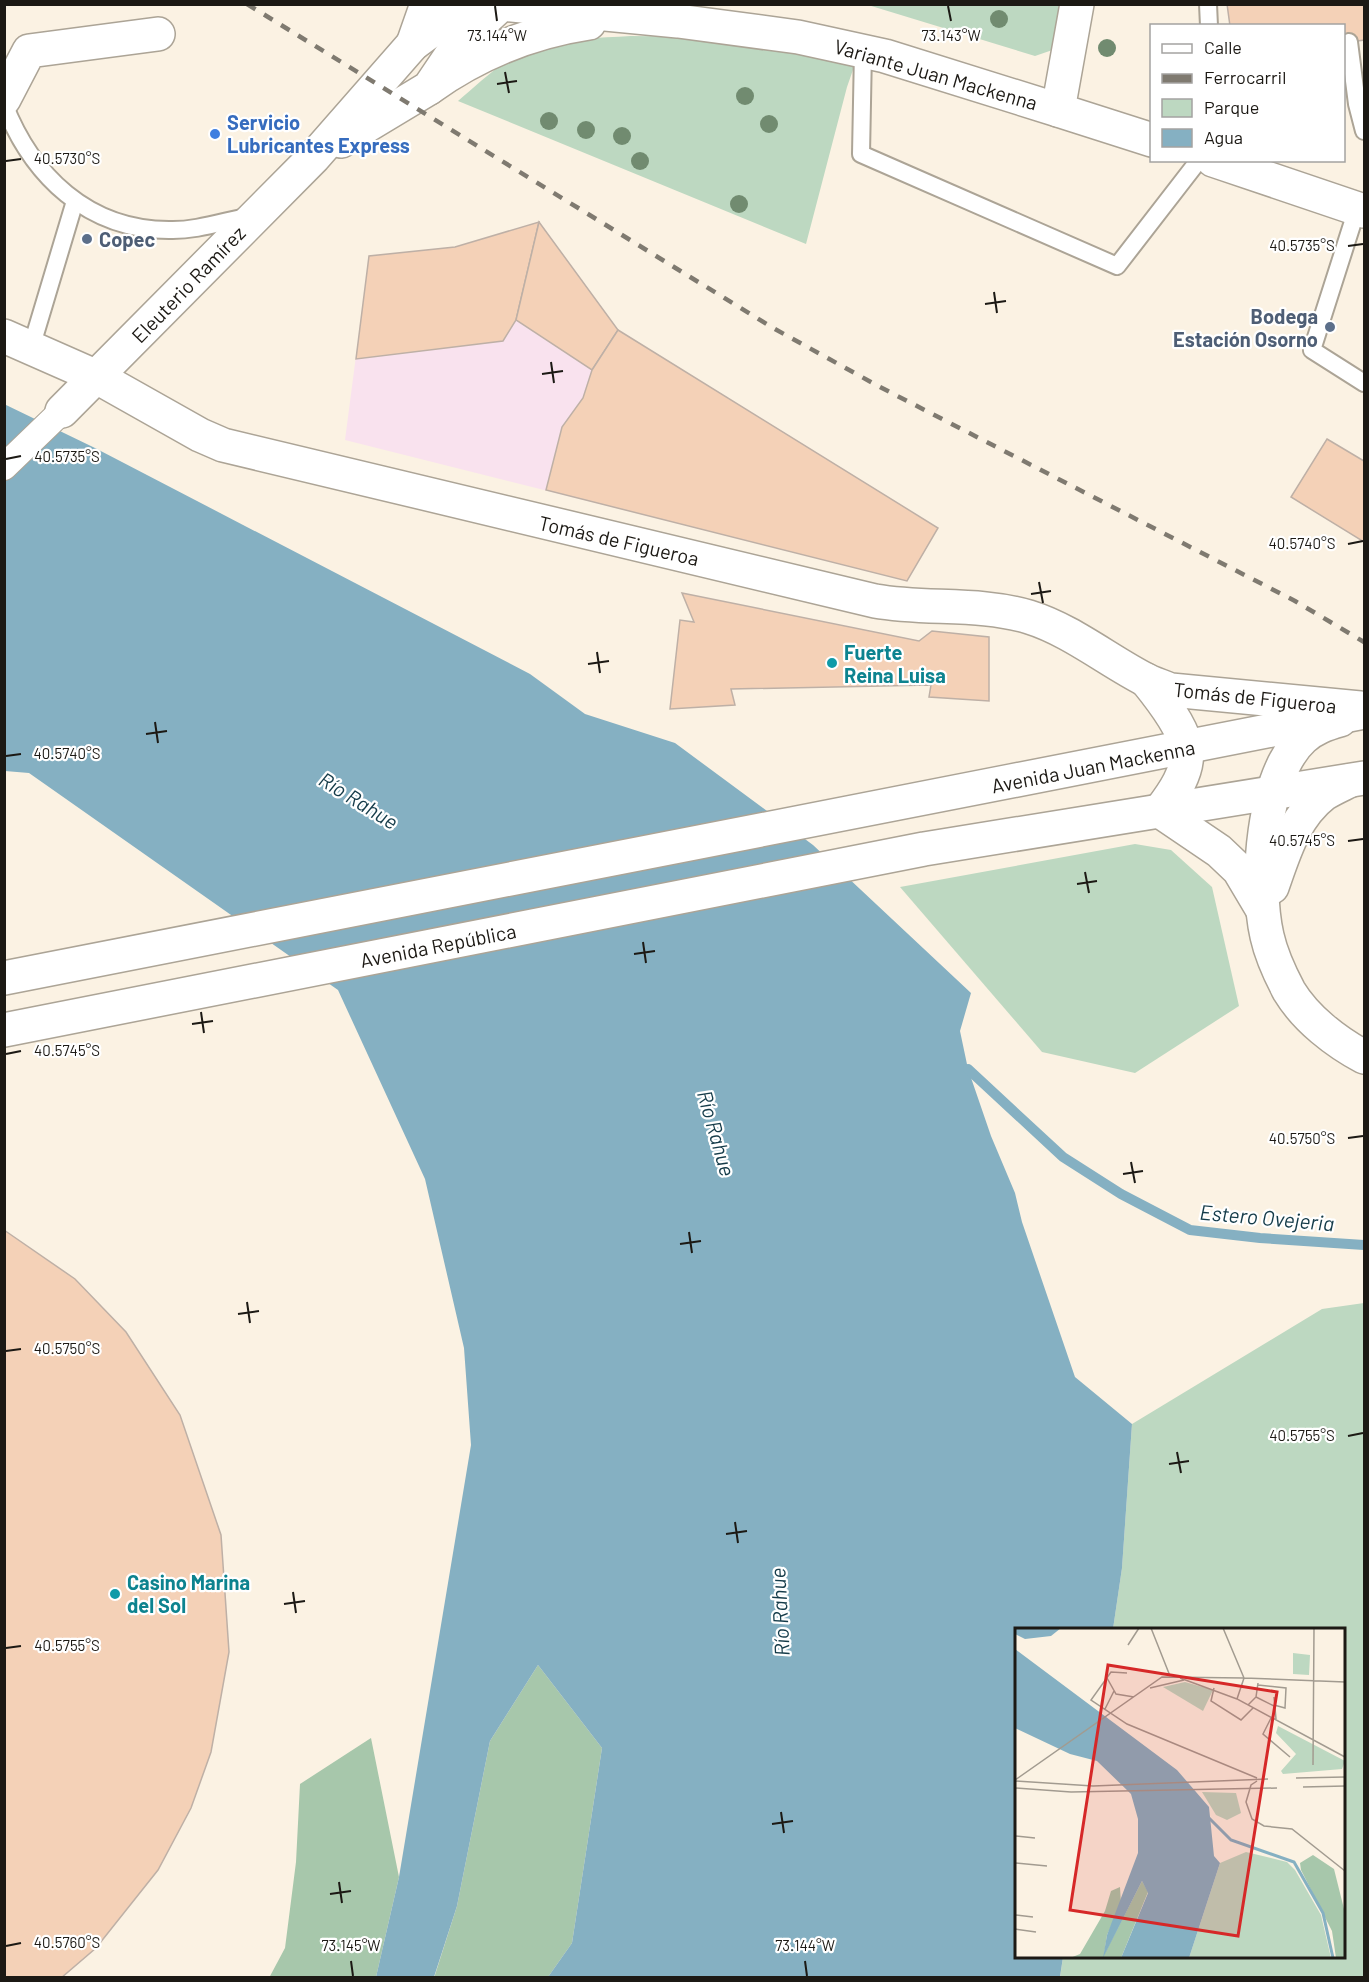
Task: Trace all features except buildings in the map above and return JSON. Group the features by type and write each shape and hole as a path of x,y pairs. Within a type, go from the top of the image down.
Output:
{"street":[{"path":"413,44 427,4"},
{"path":"1058,110 1077,4"},
{"name":"Eleuterio Ramírez","path":"63,411 314,157 413,44 441,24 468,12 501,5"},
{"name":"Eleuterio Ramírez","path":"314,157 429,88 460,42 501,5"},
{"name":"Variante Juan Mackenna","path":"501,5 678,21 798,37 885,56 1150,139"},
{"path":"429,88 480,56 536,33 597,22 678,21"},
{"path":"4,99 28,51 158,34"},
{"path":"1218,162 1361,210"},
{"name":"Tomás de Figueroa","path":"18,342 97,377 200,435 223,445 875,601 916,606 1001,610 1052,626 1146,680 1171,690 1365,711"},
{"path":"4,467 63,411"},
{"name":"Tomás de Figueroa","path":"1146,680 1175,720 1186,748"},
{"name":"Tomás de Figueroa","path":"1365,711 1319,727 1303,738 1291,752 1281,770 1274,793 1266,826 1262,864 1263,911 1267,935 1290,992 1307,1014 1332,1037 1365,1057"},
{"name":"Avenida Juan Mackenna","path":"4,978 1186,748 1365,711"},
{"path":"1160,811 1175,790 1184,768 1186,748"},
{"path":"1160,811 1357,780"},
{"path":"1263,911 1289,840 1299,821 1325,794 1357,780"},
{"name":"Tomás de Figueroa","path":"1160,811 1219,851 1239,870 1263,911"},
{"name":"Avenida República","path":"4,1030 871,860 1000,836 1160,811"}],"lane":[{"path":"1208,4 1209,24"},
{"path":"1349,42 1358,113"},
{"path":"863,51 861,154 1117,266 1197,162"},
{"path":"4,104 24,146 38,166 75,201 98,215 122,224 171,231 256,215"},
{"path":"18,342 75,201"},
{"path":"1361,210 1312,350 1365,383"}],"shaded area":[{"path":"539,222 618,330 938,528 907,581 345,440 369,256 455,247"}],"green space":[{"path":"868,5 1070,5 1064,46 1035,56"},
{"path":"631,36 728,37 855,64 806,244 458,101 504,63 534,47 570,40"},
{"path":"1135,844 1171,850 1212,887 1239,1006 1135,1073 1042,1052 900,887"},
{"path":"1364,1303 1364,1977 1060,1978 1063,1958 1345,1958 1345,1628 1113,1628 1122,1568 1132,1424 1322,1309"},
{"path":"538,1665 602,1748 572,1943 548,1977 434,1978 457,1906 490,1741"},
{"path":"371,1738 399,1877 376,1977 269,1978 285,1948 296,1862 300,1784"}],"water":[{"name":"Río Rahue","path":"4,404 95,448 530,674 585,714 675,743 813,845 971,993 960,1031 968,1069 991,1136 1015,1193 1022,1222 1075,1377 1132,1424 1122,1568 1113,1628 1015,1628 1015,1958 1063,1958 1060,1977 548,1977 572,1943 602,1748 538,1665 490,1741 457,1906 434,1977 376,1977 399,1877 471,1445 464,1348 425,1179 338,990 29,773 5,771"}],"waterway":[{"name":"Estero Ovejeria","path":"968,1069 1063,1157 1121,1194 1190,1230 1260,1238 1364,1245"}],"railway":[{"path":"247,4 773,328 880,387 1295,601 1364,642"}],"place":[{"name":"Servicio Lubricantes Express","path":"215,134"},
{"name":"Copec","path":"87,239"},
{"name":"Bodega Estación Osorno","path":"1330,327"},
{"name":"Fuerte Reina Luisa","path":"832,663"},
{"name":"Casino Marina del Sol","path":"115,1594"}]}
